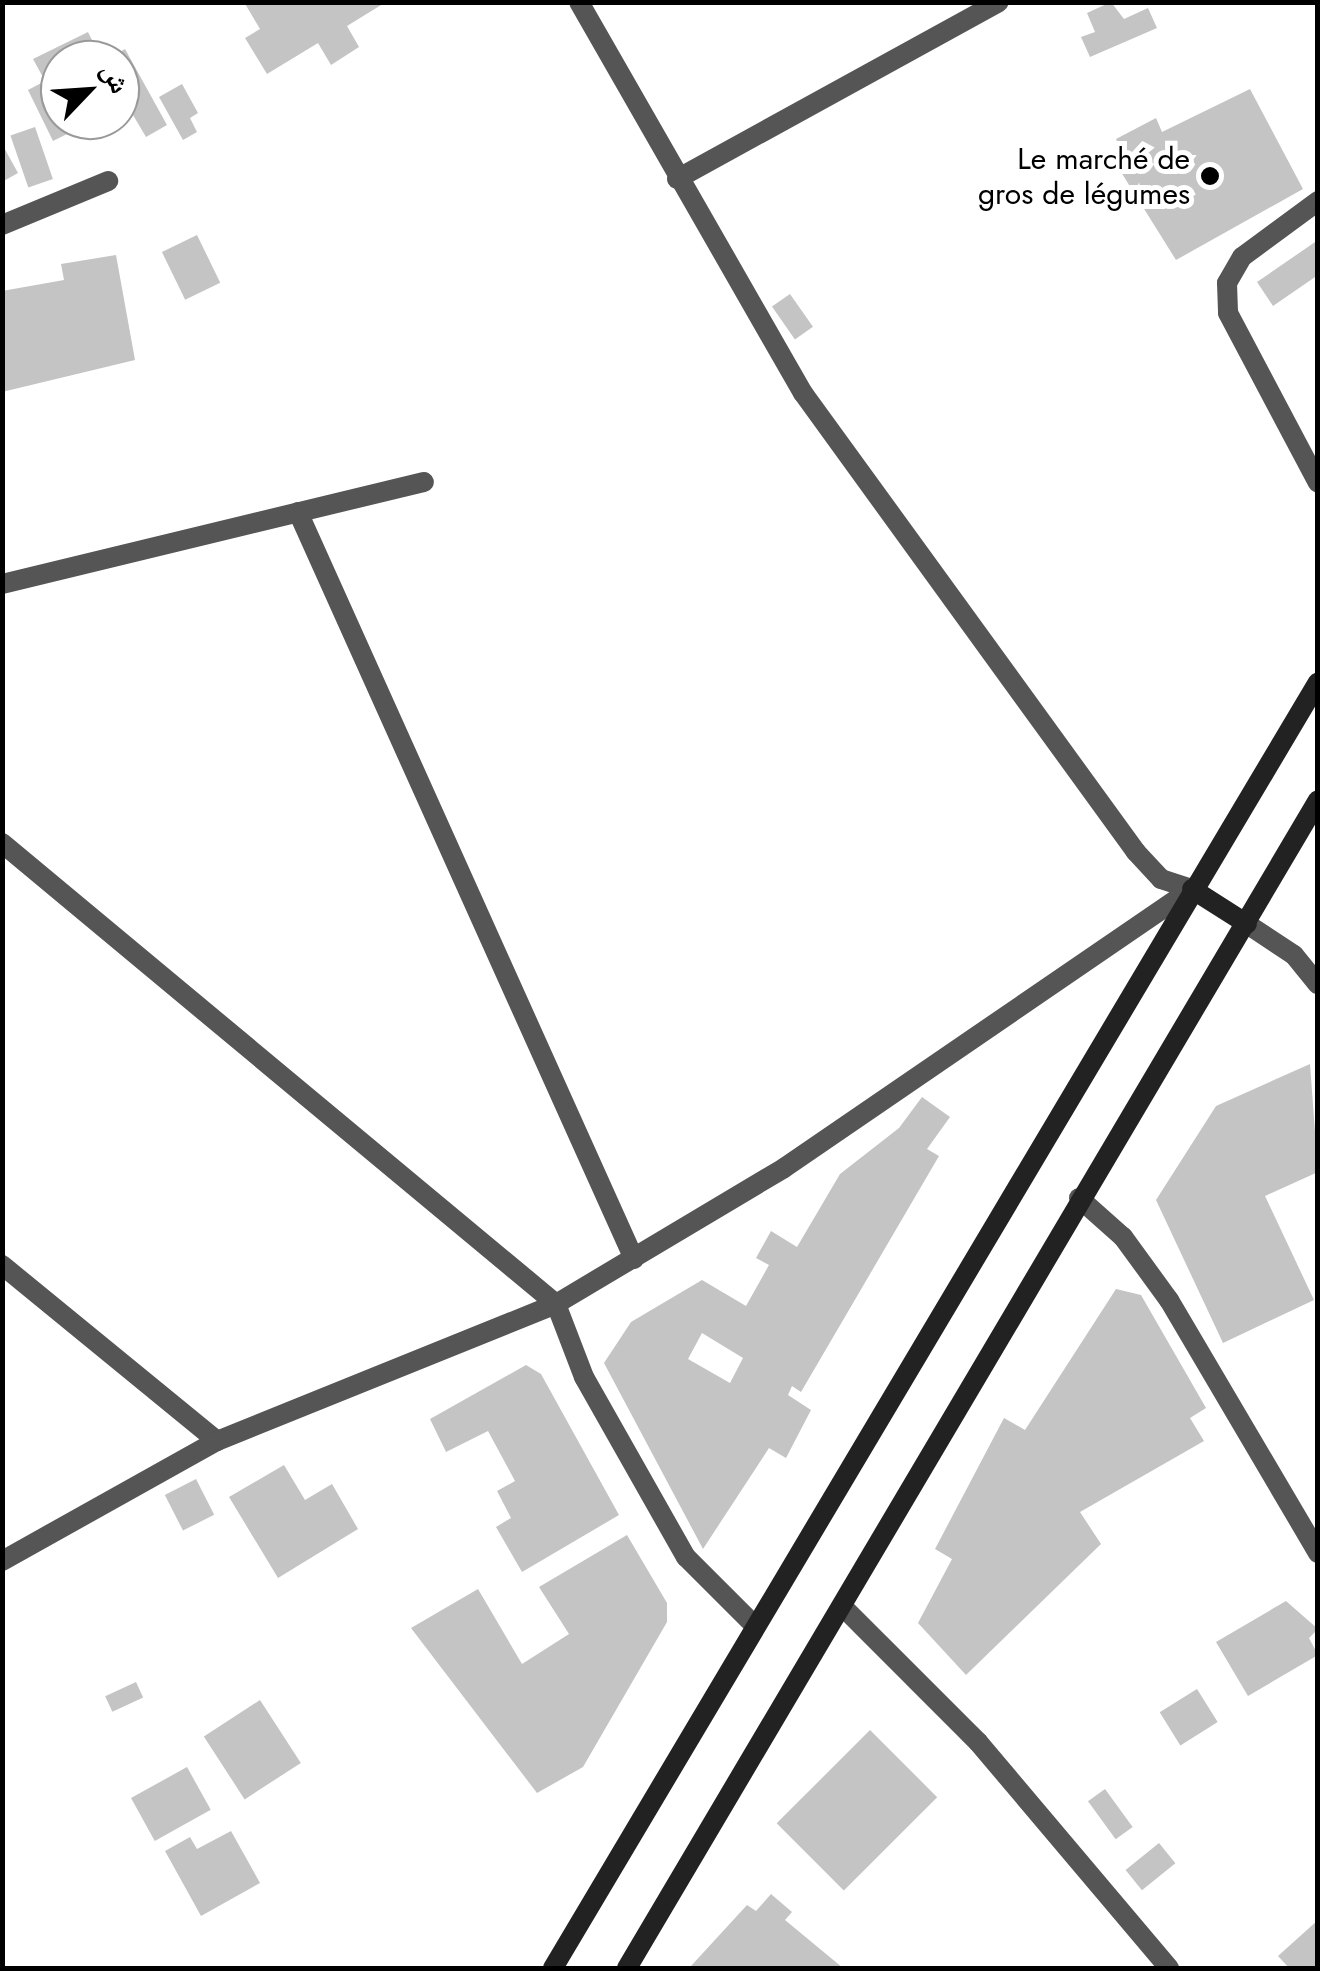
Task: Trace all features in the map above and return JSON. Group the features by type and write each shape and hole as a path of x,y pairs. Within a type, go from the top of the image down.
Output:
{"main road":[{"path":"552,1968 1318,682"},
{"path":"627,1968 844,1608 1079,1198 1318,800"},
{"path":"1192,889 1247,924"}],"street":[{"path":"579,2 803,393 1136,852 1162,878 1192,889"},
{"path":"677,179 999,2"},
{"path":"2,226 108,181"},
{"path":"1318,201 1242,257 1227,284 1228,313 1318,483"},
{"path":"2,584 424,482"},
{"path":"298,512 634,1259"},
{"path":"2,843 556,1304 584,1377 686,1557 755,1626"},
{"path":"2,1562 217,1441 556,1304 634,1259 1192,889"},
{"path":"1247,924 1294,955 1318,986"},
{"path":"1079,1198 1123,1237 1170,1300 1318,1553"},
{"path":"2,1265 217,1441"},
{"path":"844,1608 978,1742 1168,1968"}],"building":[{"path":"244,2 386,2 347,26 359,47 331,65 318,43 267,74 245,38 260,29"},
{"path":"1111,2 1124,19 1148,8 1157,28 1090,57 1081,37 1095,32 1087,13"},
{"path":"88,32 92,40 72,40"},
{"path":"140,76 167,125 146,137 140,127"},
{"path":"40,84 40,114 28,90"},
{"path":"182,84 198,113 190,118 197,132 183,140 159,97"},
{"name":"Le marché de gros de légumes","path":"1250,89 1303,189 1176,260 1116,164 1125,159 1116,139 1156,118 1162,132"},
{"path":"35,127 53,179 28,187 10,135"},
{"path":"2,144 18,173 2,182"},
{"path":"197,235 220,283 185,300 162,252"},
{"path":"1318,240 1318,275 1273,306 1257,282"},
{"path":"116,255 135,360 2,392 2,291 64,280 61,264"},
{"path":"790,294 813,327 795,339 772,307"},
{"path":"1310,1064 1318,1172 1265,1196 1314,1300 1223,1343 1156,1200 1216,1106"},
{"path":"922,1097 950,1117 927,1149 939,1156 801,1392 792,1386 788,1395 811,1410 786,1458 769,1448 703,1549 604,1363 631,1322 702,1280 746,1306 769,1265 756,1258 771,1231 797,1247 840,1174 899,1128","holes":["702,1333 743,1358 730,1383 688,1359"]},
{"path":"1116,1289 1141,1295 1206,1408 1190,1418 1204,1441 1080,1512 1101,1544 966,1675 918,1623 952,1559 935,1549 1004,1418 1025,1430"},
{"path":"526,1365 541,1374 619,1515 522,1572 496,1527 511,1518 497,1491 515,1481 488,1431 446,1452 430,1419"},
{"path":"284,1465 305,1500 332,1484 358,1529 278,1578 229,1497"},
{"path":"196,1479 214,1515 183,1531 165,1495"},
{"path":"627,1535 667,1603 667,1622 583,1767 537,1793 411,1628 478,1589 522,1664 569,1634 539,1587"},
{"path":"1286,1601 1318,1629 1309,1638 1318,1655 1248,1696 1216,1642"},
{"path":"136,1682 143,1697 112,1712 105,1696"},
{"path":"1197,1689 1218,1722 1180,1745 1160,1712"},
{"path":"260,1700 301,1763 245,1799 204,1736"},
{"path":"870,1730 937,1797 844,1891 777,1823"},
{"path":"187,1767 211,1810 155,1841 131,1798"},
{"path":"1105,1789 1133,1827 1116,1839 1088,1801"},
{"path":"231,1831 260,1883 201,1916 165,1851 190,1837 197,1849"},
{"path":"1159,1843 1175,1863 1142,1890 1126,1870"},
{"path":"771,1894 792,1912 785,1920 843,1968 691,1966 747,1905 756,1911"},
{"path":"1318,1920 1318,1968 1289,1968 1278,1956"}],"place":[{"name":"Le marché de gros de légumes","path":"1210,176"}]}
